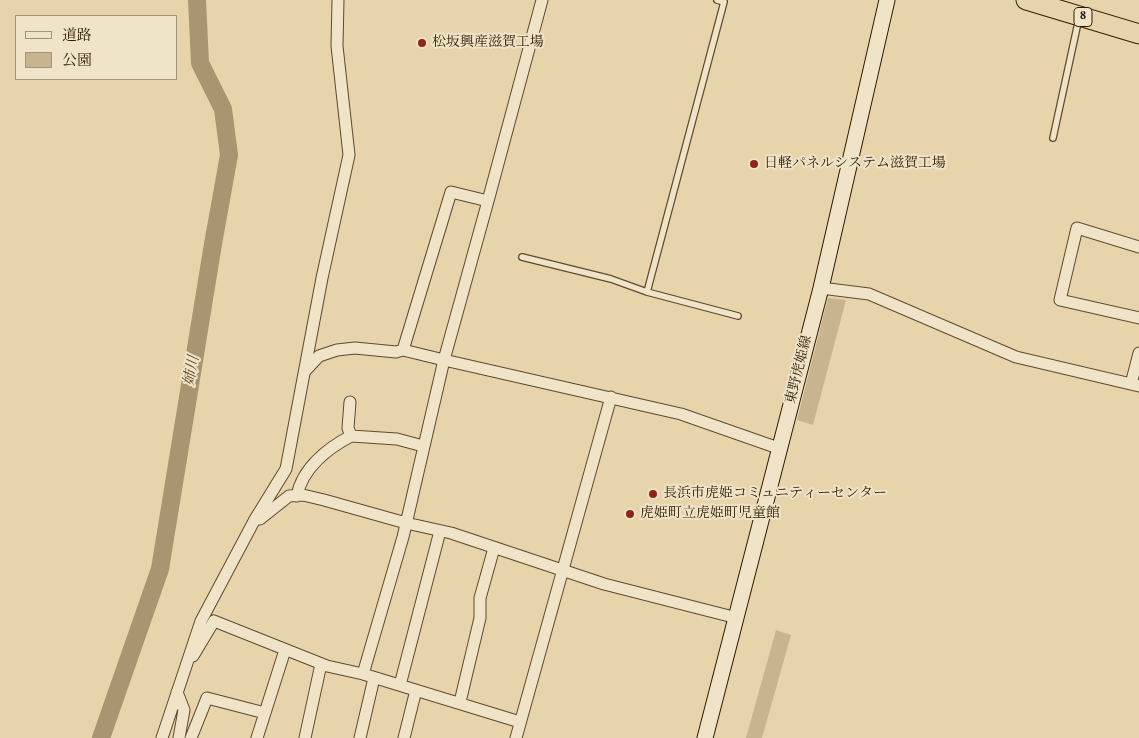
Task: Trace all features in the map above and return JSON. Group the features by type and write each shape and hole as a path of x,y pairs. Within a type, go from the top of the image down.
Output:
{"highway":[{"name":"8","path":"1038,3 1139,34"}],"main road":[{"name":"東野虎姫線","path":"705,738 821,288 887,0"}],"street":[{"path":"162,738 201,621 251,527 286,469 322,278 349,155 337,46 338,0"},
{"path":"360,738 369,676 444,360 542,0"},
{"path":"403,350 451,192 488,201"},
{"path":"1139,246 1077,228 1060,300 1139,318"},
{"path":"821,288 869,294 1016,357 1135,385 1139,353"},
{"path":"305,371 319,356 338,350 355,348 396,352 403,350 681,414 780,449"},
{"path":"516,738 610,397"},
{"path":"350,402 348,428 352,436"},
{"path":"297,496 299,484 320,456 352,436 397,439 423,446"},
{"path":"251,527 275,505 289,496 341,504 440,531 562,572 737,618"},
{"path":"400,685 440,531"},
{"path":"460,702 480,618 480,598 494,548"},
{"path":"186,666 214,622 321,664 460,702 520,722"},
{"path":"257,738 285,650"},
{"path":"305,738 321,664"},
{"path":"404,738 416,690"},
{"path":"177,692 184,710 179,738"},
{"path":"191,738 207,698 265,713"}],"lane":[{"path":"647,292 724,2 717,0"},
{"path":"1053,138 1079,16"},
{"path":"522,257 611,279 647,292 738,316"}],"green space":[{"path":"828,298 846,300 813,425 797,420"},
{"path":"776,630 791,635 762,738 746,738"}],"waterway":[{"name":"姉川","path":"101,738 160,569 229,155 223,109 200,63 197,0"}],"place":[{"name":"松坂興産滋賀工場","path":"422,43"},
{"name":"日軽パネルシステム滋賀工場","path":"754,164"},
{"name":"長浜市虎姫コミュニティーセンター","path":"653,494"},
{"name":"虎姫町立虎姫町児童館","path":"630,514"}]}
